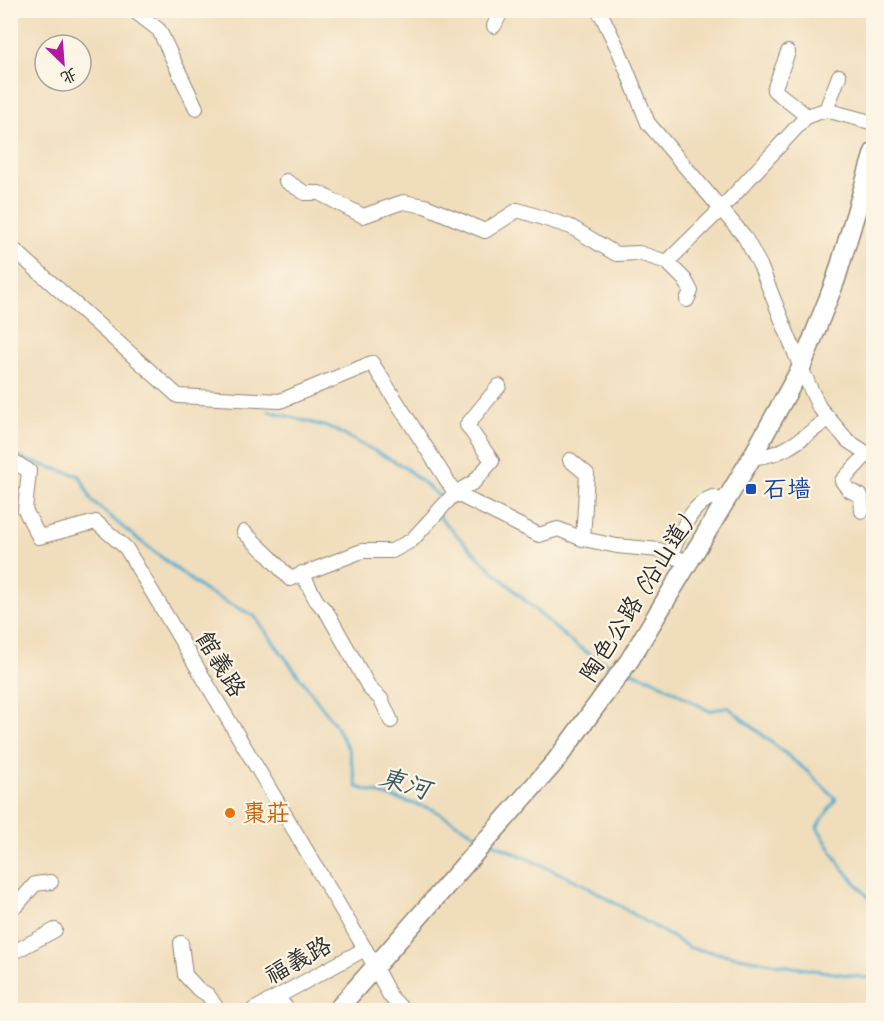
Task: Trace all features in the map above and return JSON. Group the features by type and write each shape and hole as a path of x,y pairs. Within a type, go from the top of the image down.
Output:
{"main road":[{"name":"陶色公路 (沿山道)","path":"337,1011 555,762 629,661 752,457 801,368 836,279 873,152"}],"street":[{"path":"133,10 159,30 196,108"},
{"path":"494,26 502,10"},
{"path":"597,10 620,51 648,123 744,236 760,265 819,408 848,441 870,456 842,482 849,490 861,496 862,511"},
{"path":"788,52 774,90 807,116"},
{"path":"826,110 839,76"},
{"path":"667,262 721,209 807,116 826,110 873,123"},
{"path":"285,181 305,193 319,193 363,216 404,202 425,206 485,231 518,210 571,227 616,254 639,254 667,262 685,280 691,291 687,300"},
{"path":"10,246 178,396 280,401 372,363 455,493 539,535 558,529 583,539 617,546 659,550 689,563"},
{"path":"244,532 290,579 362,551 392,551 412,540 455,493 474,482 492,461 467,425 499,386"},
{"path":"752,457 767,457 784,451 828,419"},
{"name":"館義路","path":"10,459 29,471 25,510 39,537 96,522 126,548 365,949 390,996 403,1011"},
{"path":"570,460 587,474 583,539"},
{"path":"670,555 693,512 707,499 713,497 724,503"},
{"path":"302,573 370,689 381,699 391,721"},
{"path":"10,908 17,905 35,884 51,882"},
{"path":"10,954 55,930"},
{"path":"181,943 185,975 198,989 208,995 218,1011"},
{"name":"福義路","path":"253,1011 365,949"},
{"path":"277,997 288,1011"}],"waterway":[{"path":"269,411 331,428 403,466 439,496 439,502"},
{"name":"東河","path":"10,451 25,460 80,476 92,501 125,529 205,591 254,616 334,723 349,750 357,787 432,809 479,836"},
{"path":"440,515 440,518 472,550 558,630 580,648 617,667"},
{"path":"629,671 654,680 709,711 728,707 808,772 836,799 817,827 841,866 874,904"},
{"name":"東河","path":"493,843 585,885 690,948 874,979"}],"place":[{"name":"石墻","path":"751,489"},
{"name":"棗莊","path":"230,813"}]}
